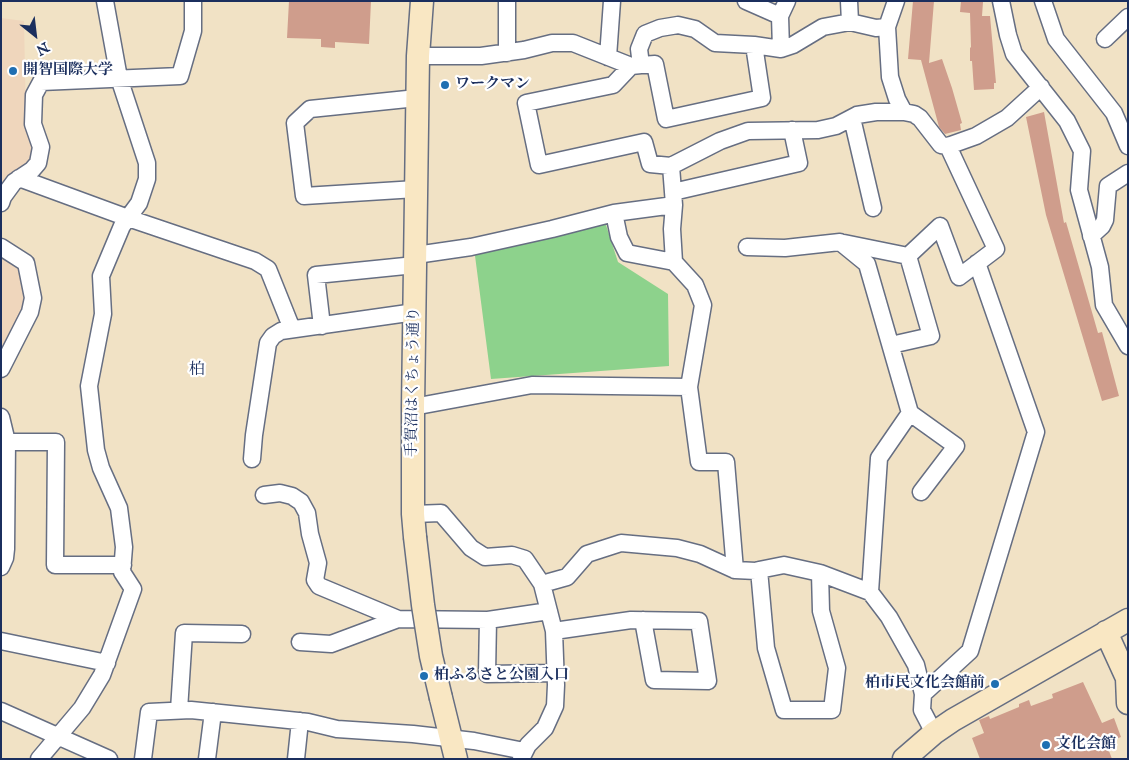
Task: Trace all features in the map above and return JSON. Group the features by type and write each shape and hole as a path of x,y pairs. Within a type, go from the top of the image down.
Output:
{"street":[{"path":"39,759 82,708 102,675 133,589 122,572 124,547 119,508 101,468 96,450 89,386 103,314 101,276 122,226 139,203 146,179 147,163 119,78 106,1"},
{"path":"1,203 14,182 32,170 38,163 41,147 33,124 34,95 41,82 180,76 193,31 193,1"},
{"name":"手賀沼はくちょう通り","path":"422,1 417,98 413,514 422,605 431,656 454,749"},
{"path":"506,52 507,1"},
{"path":"608,57 612,1"},
{"path":"746,1 784,9 780,49"},
{"path":"849,1 850,22"},
{"path":"896,1 887,27 890,77 897,99 904,112"},
{"path":"1001,1 1014,54 1067,121 1082,151 1079,190 1100,267 1104,305 1128,346"},
{"path":"1043,1 1056,40 1114,113 1128,146"},
{"path":"1105,39 1128,17"},
{"path":"887,27 876,28 850,22 823,27 793,45 780,49 754,45 715,43 695,29 678,25 660,28 646,34 636,66 613,84 526,103 539,166 644,142 650,164 671,166 720,141 748,132 818,130 836,126 857,115 876,112 914,114 920,118 941,145 948,146 976,136 1007,118 1040,87"},
{"path":"418,56 481,56 524,50 552,43 573,43 636,66 655,64 666,119 762,98 754,45"},
{"path":"416,189 304,196 295,122 310,109 417,98"},
{"path":"852,118 873,208"},
{"path":"322,326 316,275 416,260 552,229 674,199 799,163 792,130"},
{"path":"908,256 940,226 959,277 996,249 948,146"},
{"path":"671,166 674,199 672,229 674,262"},
{"path":"1091,236 1102,226 1105,220 1108,186 1128,173"},
{"path":"20,178 128,218 255,261 268,269 292,329"},
{"path":"614,213 619,237 627,253 674,262 695,285 703,306 689,387 699,462 726,462 735,570"},
{"path":"747,247 785,248 840,242 908,256"},
{"path":"840,242 868,264 910,413 956,446 921,492"},
{"path":"1,246 26,264 33,298 30,312 1,369"},
{"path":"891,345 931,336 908,256"},
{"path":"923,694 970,651 1036,432 977,263"},
{"path":"252,459 268,343 273,336 281,331 292,329 415,312"},
{"path":"413,407 532,386 689,387"},
{"path":"870,592 879,458 910,413"},
{"path":"1,418 7,442 3,560"},
{"path":"7,442 56,442 55,565 123,565"},
{"path":"264,495 280,493 292,496 301,502 307,513 310,534 318,563 315,580 319,586 398,619"},
{"path":"143,759 148,712 179,710 300,721 337,729 413,734 454,749 474,741 523,755 545,728 554,706 554,631 542,584 525,559 512,555 485,557 470,548 441,513 413,514"},
{"path":"542,584 567,577 587,554 621,543 677,548 700,554 735,570 759,570 784,565 820,573 870,592 889,617 916,665 923,694 922,710 934,733"},
{"path":"759,570 766,648 784,710 832,710 836,668 821,611 820,573"},
{"path":"300,642 332,644 398,619 488,620 549,611"},
{"path":"488,620 488,674 555,673"},
{"path":"554,631 632,620 643,620 699,621 708,681 654,680 643,620"},
{"path":"904,759 934,733 984,702 1128,620"},
{"path":"1106,632 1127,678 1128,703"},
{"path":"179,710 184,633 242,634"},
{"path":"1,641 106,663"},
{"path":"1,711 109,759"},
{"path":"207,759 213,712"},
{"path":"296,759 300,721"}],"shaded area":[{"name":"開智国際大学","path":"1,18 24,21 26,122 33,147 29,165 1,189"},
{"path":"1,257 19,269 27,298 1,357"}],"green space":[{"path":"605,222 618,262 668,294 669,366 491,379 474,248"}],"building":[{"path":"289,1 371,1 369,44 335,42 335,48 321,47 321,39 287,38"},
{"path":"913,1 934,1 929,63 942,59 962,123 960,124 961,130 945,134 939,127 921,60 908,59"},
{"path":"961,1 983,2 982,16 990,16 996,83 994,83 994,89 974,90 972,61 970,61 970,13 960,12"},
{"path":"1044,112 1064,223 1066,222 1098,333 1102,332 1119,396 1102,401 1046,215 1026,117"},
{"path":"1083,682 1102,723 1114,718 1121,737 1106,743 1112,759 980,759 972,738 984,733 979,720 989,716 990,719 1019,707 1019,704 1029,700 1031,706 1053,698 1052,694"}],"place":[{"name":"開智国際大学","path":"13,71"},
{"name":"ワークマン","path":"445,85"},
{"name":"柏ふるさと公園入口","path":"424,676"},
{"name":"柏市民文化会館前","path":"995,684"},
{"name":"文化会館","path":"1046,745"}],"district":[{"name":"柏","path":"197,371"}]}
